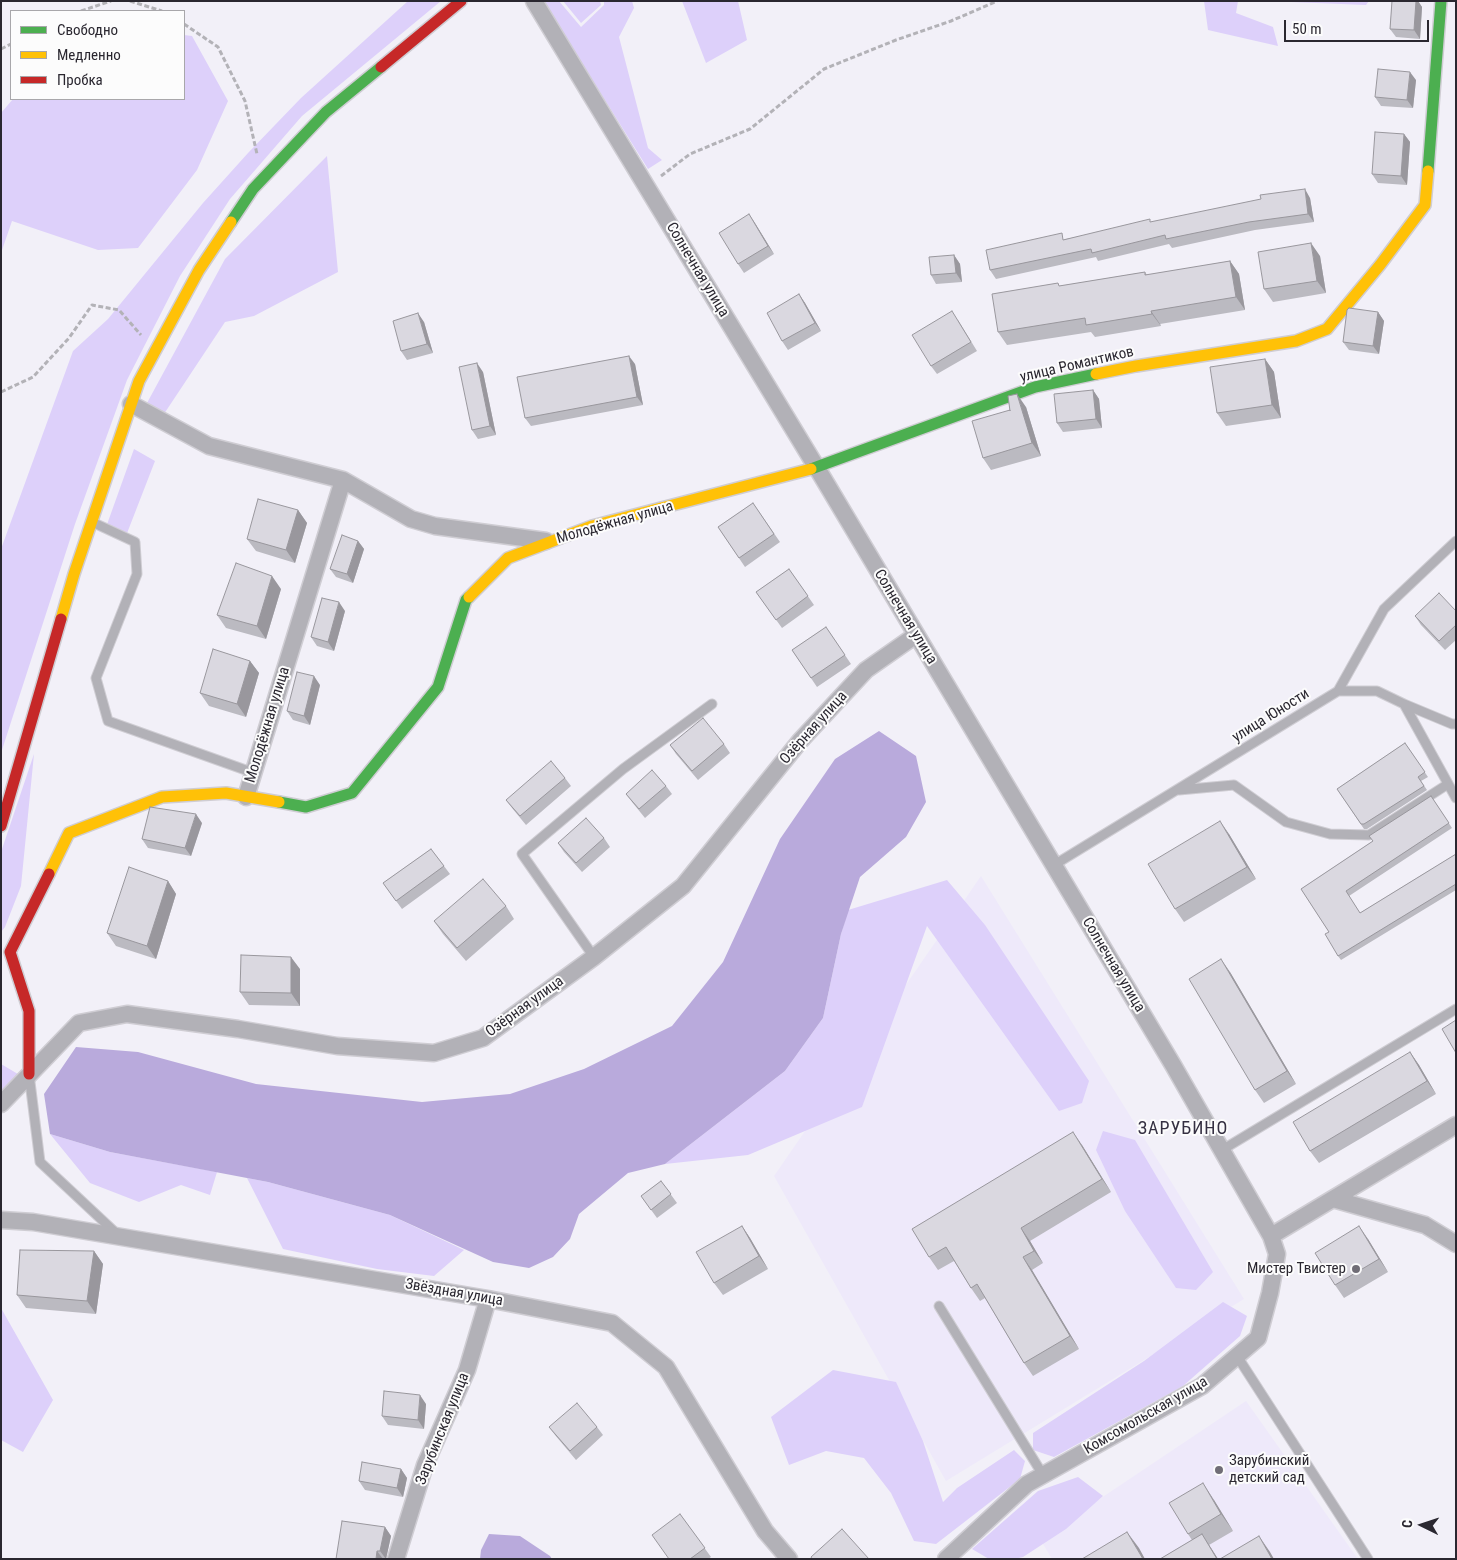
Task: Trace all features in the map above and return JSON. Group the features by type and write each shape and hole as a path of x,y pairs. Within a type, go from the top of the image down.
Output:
{"street":[{"path":"1,826 74,574 138,381 199,270 253,189 326,112 461,1"},
{"name":"Солнечная улица","path":"534,1 817,468 1054,865 1271,1236"},
{"name":"улица Романтиков","path":"817,468 1035,388 1136,366 1296,341 1327,329 1380,265 1425,205 1441,1"},
{"path":"131,404 209,446 343,480 411,519 435,526 550,542"},
{"name":"Молодёжная улица","path":"29,1074 29,1011 10,952 69,833 162,797 226,793 306,807 352,793 438,687 466,600 508,558 592,526 817,468"},
{"name":"Молодёжная улица","path":"246,797 343,480"},
{"name":"Озёрная улица","path":"1,1104 79,1023 126,1014 238,1029 337,1046 434,1053 483,1038 594,957 684,886 800,741 866,670 916,635"},
{"path":"1271,1236 1456,1125"},
{"path":"1333,1199 1425,1225 1456,1244"},
{"name":"Звёздная улица","path":"1,1220 33,1222 488,1298 612,1323 666,1367 765,1531 789,1559"},
{"name":"Комсомольская улица","path":"946,1559 1027,1484 1202,1386 1258,1338 1270,1293 1277,1254 1271,1236"},
{"name":"Зарубинская улица","path":"396,1559 425,1465 467,1370 488,1298"}],"lane":[{"path":"92,522 135,542 137,574 96,678 108,720 254,773"},
{"name":"улица Юности","path":"1054,865 1338,691 1384,610 1456,541"},
{"path":"1338,691 1377,691 1404,704 1456,724"},
{"path":"594,957 522,854 623,769 712,704"},
{"path":"1404,704 1456,798"},
{"path":"1176,790 1234,785 1286,822 1330,834 1370,835 1448,784"},
{"path":"1222,1150 1456,1009"},
{"path":"29,1074 40,1162 121,1237"},
{"path":"938,1306 1043,1475"},
{"path":"1237,1356 1368,1559"}],"path":[{"path":"84,10 111,1"},
{"path":"130,1 159,10"},
{"path":"646,188 690,154 750,129 824,69 896,40 951,21 997,1"},
{"path":"185,25 218,47 245,101 262,179"},
{"path":"1,392 33,377 69,338 92,305 119,310 155,351"}],"shaded area":[{"path":"408,1 441,1 302,116 230,199 180,276 127,380 75,524 1,753 1,549 73,351 108,319 203,203 248,153 301,98"},
{"path":"543,1 559,1 581,27 604,5 604,1 632,1 634,8 619,37 648,148 662,160 648,169"},
{"path":"563,1 600,1 601,5 581,23"},
{"path":"682,1 738,1 747,40 706,63"},
{"path":"1204,1 1238,1 1236,13 1273,27 1278,46 1208,30"},
{"path":"1266,1 1369,1 1366,5"},
{"path":"185,35 192,36 228,101 197,170 138,248 98,250 12,221 1,253 1,113 12,100 185,100"},
{"path":"327,156 338,272 254,316 225,322 158,423 147,403 225,259"},
{"path":"134,449 155,461 124,541 105,530"},
{"path":"879,731 916,756 926,802 906,837 860,877 841,934 823,1018 785,1071 665,1164 628,1173 579,1214 570,1239 553,1257 529,1268 493,1262 390,1215 268,1182 110,1152 50,1134 44,1094 76,1047 138,1052 256,1084 422,1102 510,1094 584,1069 672,1026 723,962 780,839 835,759"},
{"path":"34,754 21,886 5,927 1,932 1,852"},
{"path":"981,876 1244,1299 946,1481 774,1176"},
{"path":"947,880 985,925 1089,1081 1082,1103 1059,1111 927,926 862,1107 748,1155 665,1164 785,1071 823,1018 848,910"},
{"path":"1,1064 23,1077 1,1114"},
{"path":"1103,1131 1135,1140 1213,1272 1196,1290 1176,1288 1125,1211 1096,1150"},
{"path":"50,1134 110,1152 217,1172 210,1195 181,1185 139,1202 90,1183"},
{"path":"247,1178 390,1215 464,1250 434,1276 377,1269 283,1249"},
{"path":"1223,1302 1247,1316 1240,1336 1183,1386 1054,1457 1033,1450 1033,1433 1144,1361"},
{"path":"1,1308 53,1400 23,1452 1,1440"},
{"path":"833,1370 896,1382 923,1441 943,1502 957,1488 1014,1450 1025,1461 1020,1479 936,1544 914,1541 891,1493 864,1458 826,1451 789,1465 771,1417"},
{"name":"Зарубинский детский сад","path":"1246,1401 1358,1559 1052,1559 1040,1539"},
{"path":"1078,1477 1103,1496 1066,1529 1023,1557 1014,1559 989,1559 972,1549 1038,1491"},
{"path":"489,1534 520,1536 552,1559 480,1559 481,1550"}],"building":[{"path":"1392,1 1416,1 1414,30 1390,29"},
{"path":"1378,69 1410,72 1407,100 1375,97"},
{"path":"1375,132 1404,134 1401,176 1372,174"},
{"path":"1305,189 1308,214 1249,222 1166,239 1165,235 1092,253 1091,249 990,270 986,250 1062,233 1063,240 1150,219 1150,222 1261,199 1260,195"},
{"path":"749,214 768,246 738,264 719,233"},
{"path":"1311,243 1317,281 1264,289 1258,252"},
{"path":"954,255 956,273 931,275 929,257"},
{"path":"1230,261 1236,297 1151,311 1152,314 1086,325 1085,318 998,332 992,294 1058,283 1059,286 1145,272 1145,275"},
{"path":"799,294 815,323 782,341 767,313"},
{"path":"1349,308 1378,312 1373,346 1343,342 1347,310"},
{"path":"952,311 971,342 931,366 912,335"},
{"path":"418,313 427,344 401,351 393,321"},
{"path":"629,356 637,397 525,418 517,377"},
{"path":"1265,359 1272,405 1217,413 1210,367"},
{"path":"477,363 490,426 472,430 459,367"},
{"path":"1093,390 1096,419 1057,423 1054,394"},
{"path":"1017,394 1032,443 983,458 972,421 1010,410 1008,396"},
{"path":"258,499 298,510 286,550 247,539"},
{"path":"753,503 774,534 739,558 718,527"},
{"path":"342,535 358,541 347,574 330,569"},
{"path":"236,563 272,576 257,626 217,615"},
{"path":"789,569 808,596 776,620 756,592"},
{"path":"1439,593 1456,611 1456,625 1439,641 1415,616"},
{"path":"322,598 339,602 328,642 311,637"},
{"path":"826,627 845,655 811,678 792,650"},
{"path":"213,649 250,661 237,704 200,693"},
{"path":"297,672 314,676 304,716 287,711"},
{"path":"703,718 724,744 692,771 670,745"},
{"path":"1405,743 1425,772 1418,777 1424,786 1364,824 1361,824 1337,789"},
{"path":"551,761 565,778 520,816 506,800"},
{"path":"652,770 666,786 639,809 626,794"},
{"path":"1431,796 1449,823 1346,891 1360,913 1456,854 1456,884 1338,956 1325,934 1329,932 1301,889 1373,841 1369,836"},
{"path":"150,807 196,814 185,848 142,839"},
{"path":"586,818 604,838 576,863 558,843"},
{"path":"1220,821 1247,867 1175,909 1148,864"},
{"path":"431,849 444,866 396,901 383,883"},
{"path":"129,867 168,881 147,946 107,933"},
{"path":"483,879 506,906 457,948 434,921"},
{"path":"241,955 291,957 291,993 240,992"},
{"path":"1221,959 1287,1071 1255,1090 1189,979"},
{"path":"1456,1020 1456,1053 1442,1029"},
{"path":"1410,1052 1427,1081 1310,1151 1293,1122"},
{"path":"1073,1132 1102,1179 1021,1228 1034,1251 1023,1257 1070,1336 1024,1363 977,1284 971,1288 946,1247 929,1257 912,1229"},
{"path":"661,1181 671,1194 651,1210 641,1196"},
{"path":"742,1226 759,1256 714,1283 696,1252"},
{"path":"1359,1226 1379,1259 1335,1285 1315,1253"},
{"path":"20,1250 94,1251 87,1301 17,1295"},
{"path":"384,1391 420,1395 418,1420 382,1416"},
{"path":"577,1403 597,1427 570,1451 549,1427"},
{"path":"362,1462 401,1469 397,1488 359,1481"},
{"path":"1203,1483 1221,1514 1188,1534 1169,1503"},
{"path":"680,1514 705,1548 690,1559 669,1559 652,1535"},
{"path":"342,1521 385,1527 380,1551 377,1551 376,1559 336,1559"},
{"path":"842,1529 869,1559 812,1559 811,1557"},
{"path":"1127,1532 1143,1559 1082,1559"},
{"path":"1202,1534 1217,1559 1160,1559"},
{"path":"1259,1536 1272,1559 1220,1559"}],"traffic: fast":[{"path":"1428,171 1441,1"},
{"path":"231,222 253,189 326,112 381,67"},
{"path":"811,469 1035,387 1096,374"},
{"path":"279,802 306,807 352,793 438,687 466,600 469,597"}],"traffic: slow":[{"path":"1096,374 1296,341 1327,329 1380,265 1425,205 1428,171"},
{"path":"61,619 74,574 139,381 199,270 231,222"},
{"path":"469,597 508,558 592,526 811,469"},
{"path":"49,874 69,833 162,797 226,793 279,802"}],"traffic: jam":[{"path":"381,67 461,1"},
{"path":"1,826 61,619"},
{"path":"29,1074 29,1011 10,952 49,874"}],"place":[{"name":"Мистер Твистер","path":"1356,1269"},
{"name":"Зарубинский детский сад","path":"1219,1470"}],"district":[{"name":"ЗАРУБИНО","path":"1183,1129"}]}
